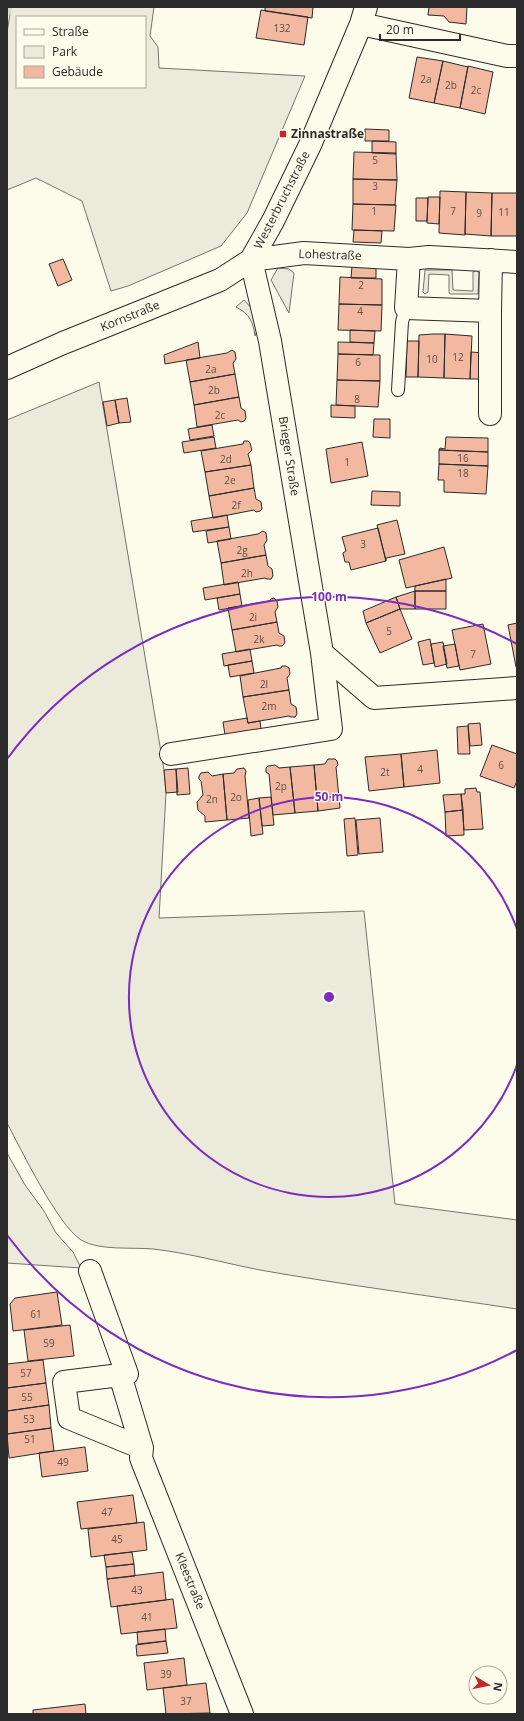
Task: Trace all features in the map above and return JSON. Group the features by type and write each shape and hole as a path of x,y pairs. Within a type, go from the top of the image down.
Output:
{"street":[{"path":"363,16 507,56 517,56"},
{"name":"Westerbruchstraße","path":"252,260 310,145 363,16"},
{"name":"Lohestraße","path":"252,260 304,253 409,259 429,257 517,262"},
{"path":"409,259 406,308 490,311"},
{"name":"Kornstraße","path":"7,368 63,343 220,280 252,260"},
{"name":"Brieger Straße","path":"171,754 331,728 322,653 270,341 252,260"},
{"path":"490,414 491,260"},
{"path":"322,653 374,698 517,688"},
{"name":"Kleestraße","path":"90,1271 127,1374 120,1375 142,1448 141,1458 242,1714"},
{"path":"120,1375 64,1382 69,1418 142,1448"}],"lane":[{"path":"398,390 402,322 406,308"}],"green space":[{"path":"11,7 154,7 150,36 158,47 159,68 305,76 247,213 221,246 128,286 111,291 82,201 36,178 7,190 7,33"},
{"path":"278,268 289,269 294,273 289,313 271,280"},
{"path":"425,270 452,270 453,290 473,291 473,272 477,270 479,273 478,294 450,294 449,275 429,274 428,292 425,294 423,292"},
{"path":"244,300 253,310 259,325 255,336 250,319 245,313 236,307"},
{"path":"99,382 164,770 166,793 159,918 364,911 395,1204 517,1220 517,1309 356,1286 260,1270 153,1249 116,1248 97,1246 88,1243 81,1240 72,1232 61,1219 41,1186 7,1123 7,420"},
{"path":"7,1153 25,1185 44,1211 56,1233 73,1252 81,1268 7,1263"}],"building":[{"path":"265,7 313,7 312,18 265,11"},
{"path":"429,7 467,7 466,24 449,22 444,16 428,15"},
{"path":"261,10 308,17 304,45 256,38"},
{"path":"417,57 443,61 434,103 409,98"},
{"path":"443,61 468,67 460,108 434,103"},
{"path":"468,66 493,72 485,114 460,108"},
{"path":"365,129 389,130 389,141 365,141"},
{"path":"372,141 396,142 396,154 372,153"},
{"path":"354,152 396,153 397,180 353,179"},
{"path":"353,179 397,180 395,205 353,204"},
{"path":"440,191 466,192 465,235 439,233"},
{"path":"466,192 492,193 491,236 465,234"},
{"path":"492,193 517,193 517,236 491,236"},
{"path":"428,197 440,197 439,224 427,223"},
{"path":"416,198 428,198 427,221 416,221"},
{"path":"353,204 396,205 394,231 352,230"},
{"path":"354,230 382,231 381,243 353,242"},
{"path":"63,259 72,280 58,286 49,264"},
{"path":"352,266 376,267 376,278 351,278"},
{"path":"340,277 382,279 382,305 339,304"},
{"path":"339,304 382,305 381,331 338,330"},
{"path":"350,330 375,331 374,343 350,342"},
{"path":"445,334 444,378 418,377 419,335"},
{"path":"445,334 472,336 470,379 444,378"},
{"path":"407,341 419,341 418,377 406,377"},
{"path":"198,342 200,358 165,364 164,355"},
{"path":"338,342 374,343 373,355 338,354"},
{"path":"232,350 235,352 236,359 233,363 235,374 190,382 186,360 227,353"},
{"path":"471,352 484,353 483,379 470,379"},
{"path":"338,354 380,355 380,381 337,380"},
{"path":"235,374 239,397 194,405 190,382"},
{"path":"337,380 380,381 378,407 336,405"},
{"path":"239,397 241,408 245,411 246,418 244,421 241,422 238,420 197,427 194,405"},
{"path":"127,398 131,422 119,423 115,400"},
{"path":"115,400 119,423 107,426 103,402"},
{"path":"331,405 355,406 355,418 331,417"},
{"path":"374,419 390,419 390,438 373,437"},
{"path":"212,425 214,436 190,440 188,429"},
{"path":"214,437 216,448 184,453 182,442"},
{"path":"446,437 488,438 488,452 439,450 440,448 445,449"},
{"path":"244,441 248,441 250,443 252,450 248,454 251,465 205,472 201,451 243,444"},
{"path":"362,442 368,476 331,483 326,449"},
{"path":"439,450 488,452 488,466 439,464"},
{"path":"439,464 488,466 486,494 444,492 444,480 438,480"},
{"path":"251,465 254,488 209,496 205,472"},
{"path":"254,488 256,499 261,502 262,509 260,511 256,512 254,510 213,518 209,496"},
{"path":"372,491 400,492 400,506 371,505"},
{"path":"227,515 229,527 193,532 191,521"},
{"path":"397,520 405,554 386,558 386,561 377,525"},
{"path":"229,527 231,539 208,543 206,531"},
{"path":"378,528 386,561 351,570 349,562 345,562 343,553 346,551 342,537"},
{"path":"263,531 266,533 267,540 264,545 266,555 221,563 217,541 258,534"},
{"path":"444,547 452,578 406,588 399,560"},
{"path":"266,555 268,566 272,569 273,576 271,579 265,578 224,585 221,563"},
{"path":"446,579 446,591 415,591 415,586"},
{"path":"238,582 240,594 205,600 203,588"},
{"path":"415,591 446,591 446,609 415,609"},
{"path":"415,591 415,609 400,609 396,597"},
{"path":"240,594 242,606 219,610 217,598"},
{"path":"396,597 400,609 366,623 363,611"},
{"path":"274,598 277,601 278,607 275,612 277,622 232,630 228,608 269,601"},
{"path":"400,609 412,639 380,653 366,623"},
{"path":"277,622 279,633 284,636 285,643 282,646 277,645 236,652 232,630"},
{"path":"517,623 517,667 516,667 508,625"},
{"path":"483,624 491,664 460,670 452,630"},
{"path":"430,639 434,663 423,665 418,642"},
{"path":"443,642 447,664 435,667 431,644"},
{"path":"455,644 459,666 447,668 443,646"},
{"path":"250,649 252,661 224,666 222,654"},
{"path":"252,661 254,673 230,677 228,665"},
{"path":"282,666 289,668 290,674 287,678 289,690 243,697 240,676 281,668"},
{"path":"289,690 291,704 296,707 297,714 295,717 289,716 248,723 243,697"},
{"path":"247,718 248,723 260,721 261,729 225,735 223,722"},
{"path":"480,723 482,745 470,746 468,724"},
{"path":"468,726 470,754 458,754 457,727"},
{"path":"492,745 517,754 517,781 514,788 480,776"},
{"path":"437,750 440,783 404,787 401,754"},
{"path":"401,754 404,787 369,791 365,757"},
{"path":"328,759 335,759 338,765 336,767 340,808 318,811 314,765 325,764"},
{"path":"275,765 279,768 290,767 295,813 273,815 269,774 266,772 266,768 268,766"},
{"path":"314,765 318,811 295,813 290,767"},
{"path":"188,768 190,794 177,795 176,769"},
{"path":"244,768 246,771 245,776 249,818 227,820 223,774 234,773 237,769"},
{"path":"176,769 178,792 166,793 164,770"},
{"path":"208,772 212,776 223,774 227,820 205,822 205,816 198,810 197,802 203,795 199,776 201,773"},
{"path":"476,788 477,792 480,792 483,829 464,830 461,794 465,794 465,789"},
{"path":"461,794 463,810 445,812 443,795"},
{"path":"271,797 274,825 262,826 259,798"},
{"path":"259,798 263,834 251,836 248,800"},
{"path":"463,810 464,835 446,836 445,812"},
{"path":"355,818 358,855 347,856 344,819"},
{"path":"380,818 383,852 359,854 356,820"},
{"path":"57,1292 62,1325 13,1331 10,1304 15,1298"},
{"path":"70,1325 74,1356 28,1361 24,1330"},
{"path":"43,1360 46,1383 7,1388 7,1364"},
{"path":"46,1383 49,1405 7,1411 7,1388"},
{"path":"49,1405 51,1428 7,1434 7,1411"},
{"path":"51,1428 54,1451 9,1458 7,1434"},
{"path":"85,1447 88,1471 42,1477 39,1453"},
{"path":"133,1495 137,1523 81,1529 77,1502"},
{"path":"144,1522 147,1550 91,1557 88,1529"},
{"path":"132,1552 134,1564 106,1567 104,1555"},
{"path":"134,1564 135,1576 107,1579 106,1567"},
{"path":"163,1572 166,1600 111,1607 107,1579"},
{"path":"173,1599 177,1628 121,1634 117,1606"},
{"path":"165,1629 166,1641 138,1644 137,1632"},
{"path":"166,1641 168,1653 137,1656 136,1645"},
{"path":"184,1658 187,1685 147,1690 144,1663"},
{"path":"206,1683 210,1713 166,1714 163,1688"},
{"path":"85,1704 86,1714 33,1714 33,1710"}],"waterway":[{"path":"7,12 8,7"}],"place":[{"name":"Zinnastraße","path":"283,134"}]}
